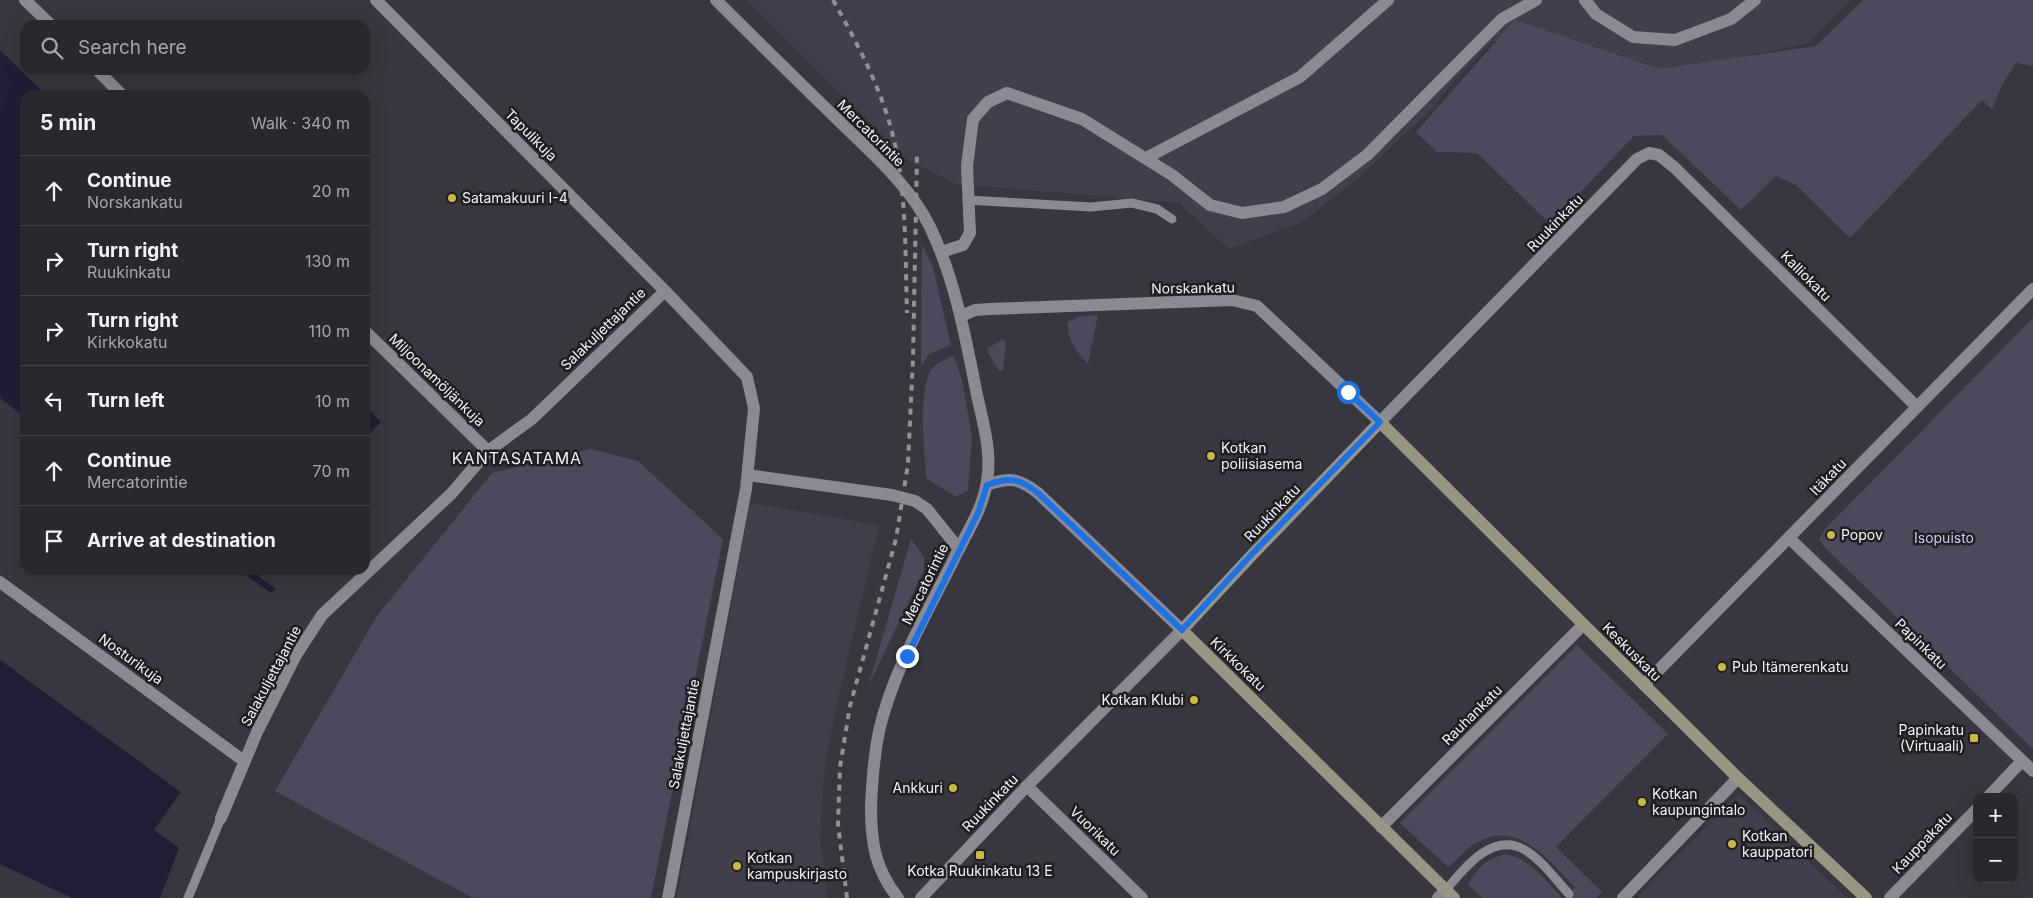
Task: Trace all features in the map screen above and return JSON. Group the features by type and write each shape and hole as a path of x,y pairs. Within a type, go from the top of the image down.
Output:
{"main road":[{"name":"Keskuskatu","path":"1380,422 1738,778 1866,898"},
{"name":"Ruukinkatu","path":"1182,630 1252,554 1380,422"},
{"name":"Kirkkokatu","path":"1182,630 1382,827 1446,895"}],"street":[{"path":"25,0 45,20"},
{"name":"Tapulikuja","path":"376,0 665,291"},
{"name":"Mercatorintie","path":"716,0 900,183 916,202 930,226 941,252 961,316 987,442 989,467 987,485 978,513 907,656 889,699 880,730 872,772 871,820 877,863 883,878 898,898"},
{"path":"1146,158 1300,77 1388,0"},
{"path":"941,252 963,245 970,233 967,200 967,166 972,119 988,102 1008,93 1082,119 1172,175 1210,205 1242,213 1284,207 1322,190 1367,154 1502,19 1536,0"},
{"path":"1584,0 1596,14 1633,37 1675,40 1731,19 1756,0"},
{"path":"102,75 117,90"},
{"name":"Ruukinkatu","path":"1380,422 1637,159 1649,153 1659,155 1674,167"},
{"name":"Kalliokatu","path":"1674,167 1917,407"},
{"name":"Itäkatu","path":"1644,685 2033,289"},
{"name":"Salakuljettajantie","path":"370,571 451,494 488,451 532,418 665,291 747,378 754,408 748,475 668,898"},
{"name":"Norskankatu","path":"961,316 975,310 990,309 1232,300 1257,306 1380,422"},
{"name":"Miljoonamöljänkuja","path":"370,336 488,451"},
{"path":"748,475 892,495 915,501 927,509 959,549"},
{"name":"Kirkkokatu","path":"987,485 1008,480 1024,482 1031,487 1182,630"},
{"name":"Papinkatu","path":"1789,538 2033,771"},
{"name":"Salakuljettajantie","path":"221,818 257,732 296,654 322,616 365,575"},
{"name":"Nosturikuja","path":"0,582 244,761"},
{"name":"Rauhankatu","path":"1382,827 1583,625"},
{"name":"Ruukinkatu","path":"921,898 1027,786 1182,630"},
{"path":"1992,793 2022,761"},
{"path":"1624,898 1738,778"},
{"name":"Vuorikatu","path":"1027,786 1142,898"},
{"name":"Kauppakatu","path":"1890,898 1973,813"}],"lane":[{"path":"967,200 1091,207 1132,203 1156,209 1172,219"},
{"path":"188,898 221,818"},
{"path":"1446,895 1481,853 1503,845 1516,846 1534,857 1569,894"}],"shaded area":[{"path":"747,0 1851,0 1808,43 1651,76 1640,63 1521,35 1492,42 1454,81 1431,110 1354,182 1302,222 1229,249 1179,203 956,184 906,159"},
{"path":"0,50 20,70 20,75 26,75 41,90 20,90 20,413 0,398"},
{"path":"370,411 381,422 370,433"},
{"path":"750,503 879,525 836,708 824,773 820,838 828,898 677,898"},
{"path":"246,575 259,575 276,589 271,593"},
{"path":"0,660 181,792 154,830 179,848 160,898 72,898 0,864"},
{"name":"Kotkan kauppatori","path":"1739,793 1746,801 1847,898 1637,898"}],"green space":[{"path":"1863,0 2033,0 2033,66 2016,63 2002,85 1992,109 1982,100 1850,238 1796,185 1776,176 1741,210 1662,135 1634,136 1550,224 1477,153 1437,152 1416,132 1515,20 1659,69 1816,46"},
{"path":"922,244 933,267 951,345 929,354 921,366"},
{"path":"1098,315 1088,364 1073,345 1069,334 1068,322 1080,316"},
{"name":"Isopuisto","path":"2033,318 2033,749 1824,547 1819,539 1825,529"},
{"path":"1003,339 1006,343 1003,371 999,371 988,353 988,348"},
{"path":"954,356 962,380 972,437 968,490 956,497 926,478 923,422 924,393 931,370 938,363"},
{"path":"591,449 638,461 723,539 651,898 473,898 275,791 377,616 492,473"},
{"path":"911,539 924,557 924,570 868,687"},
{"path":"1577,645 1668,734 1556,847 1602,892 1597,898 1564,898 1575,887 1532,846 1507,836 1493,837 1478,842 1448,867 1400,823"},
{"path":"1505,854 1514,856 1530,865 1562,898 1482,898 1468,884 1483,865"}],"railway":[{"path":"833,0 873,78 891,128 903,196 907,313"},
{"path":"847,898 838,824 840,767 850,706 896,539 908,464 913,359 917,155"}],"place":[{"name":"Satamakuuri I-4","path":"452,198"},
{"name":"Kotkan poliisiasema","path":"1211,456"},
{"name":"Popov","path":"1831,535"},
{"name":"Pub Itämerenkatu","path":"1722,667"},
{"name":"Kotkan Klubi","path":"1194,700"},
{"name":"Papinkatu (Virtuaali)","path":"1974,738"},
{"name":"Ankkuri","path":"953,788"},
{"name":"Kotkan kaupungintalo","path":"1642,802"},
{"name":"Kotkan kauppatori","path":"1732,844"},
{"name":"Kotka Ruukinkatu 13 E","path":"980,855"},
{"name":"Kotkan kampuskirjasto","path":"737,866"}],"district":[{"name":"KANTASATAMA","path":"517,458"}],"route":[{"path":"907,656 978,513 987,485 1000,480 1024,482 1038,493 1182,630 1252,554 1380,422 1348,392"}]}
